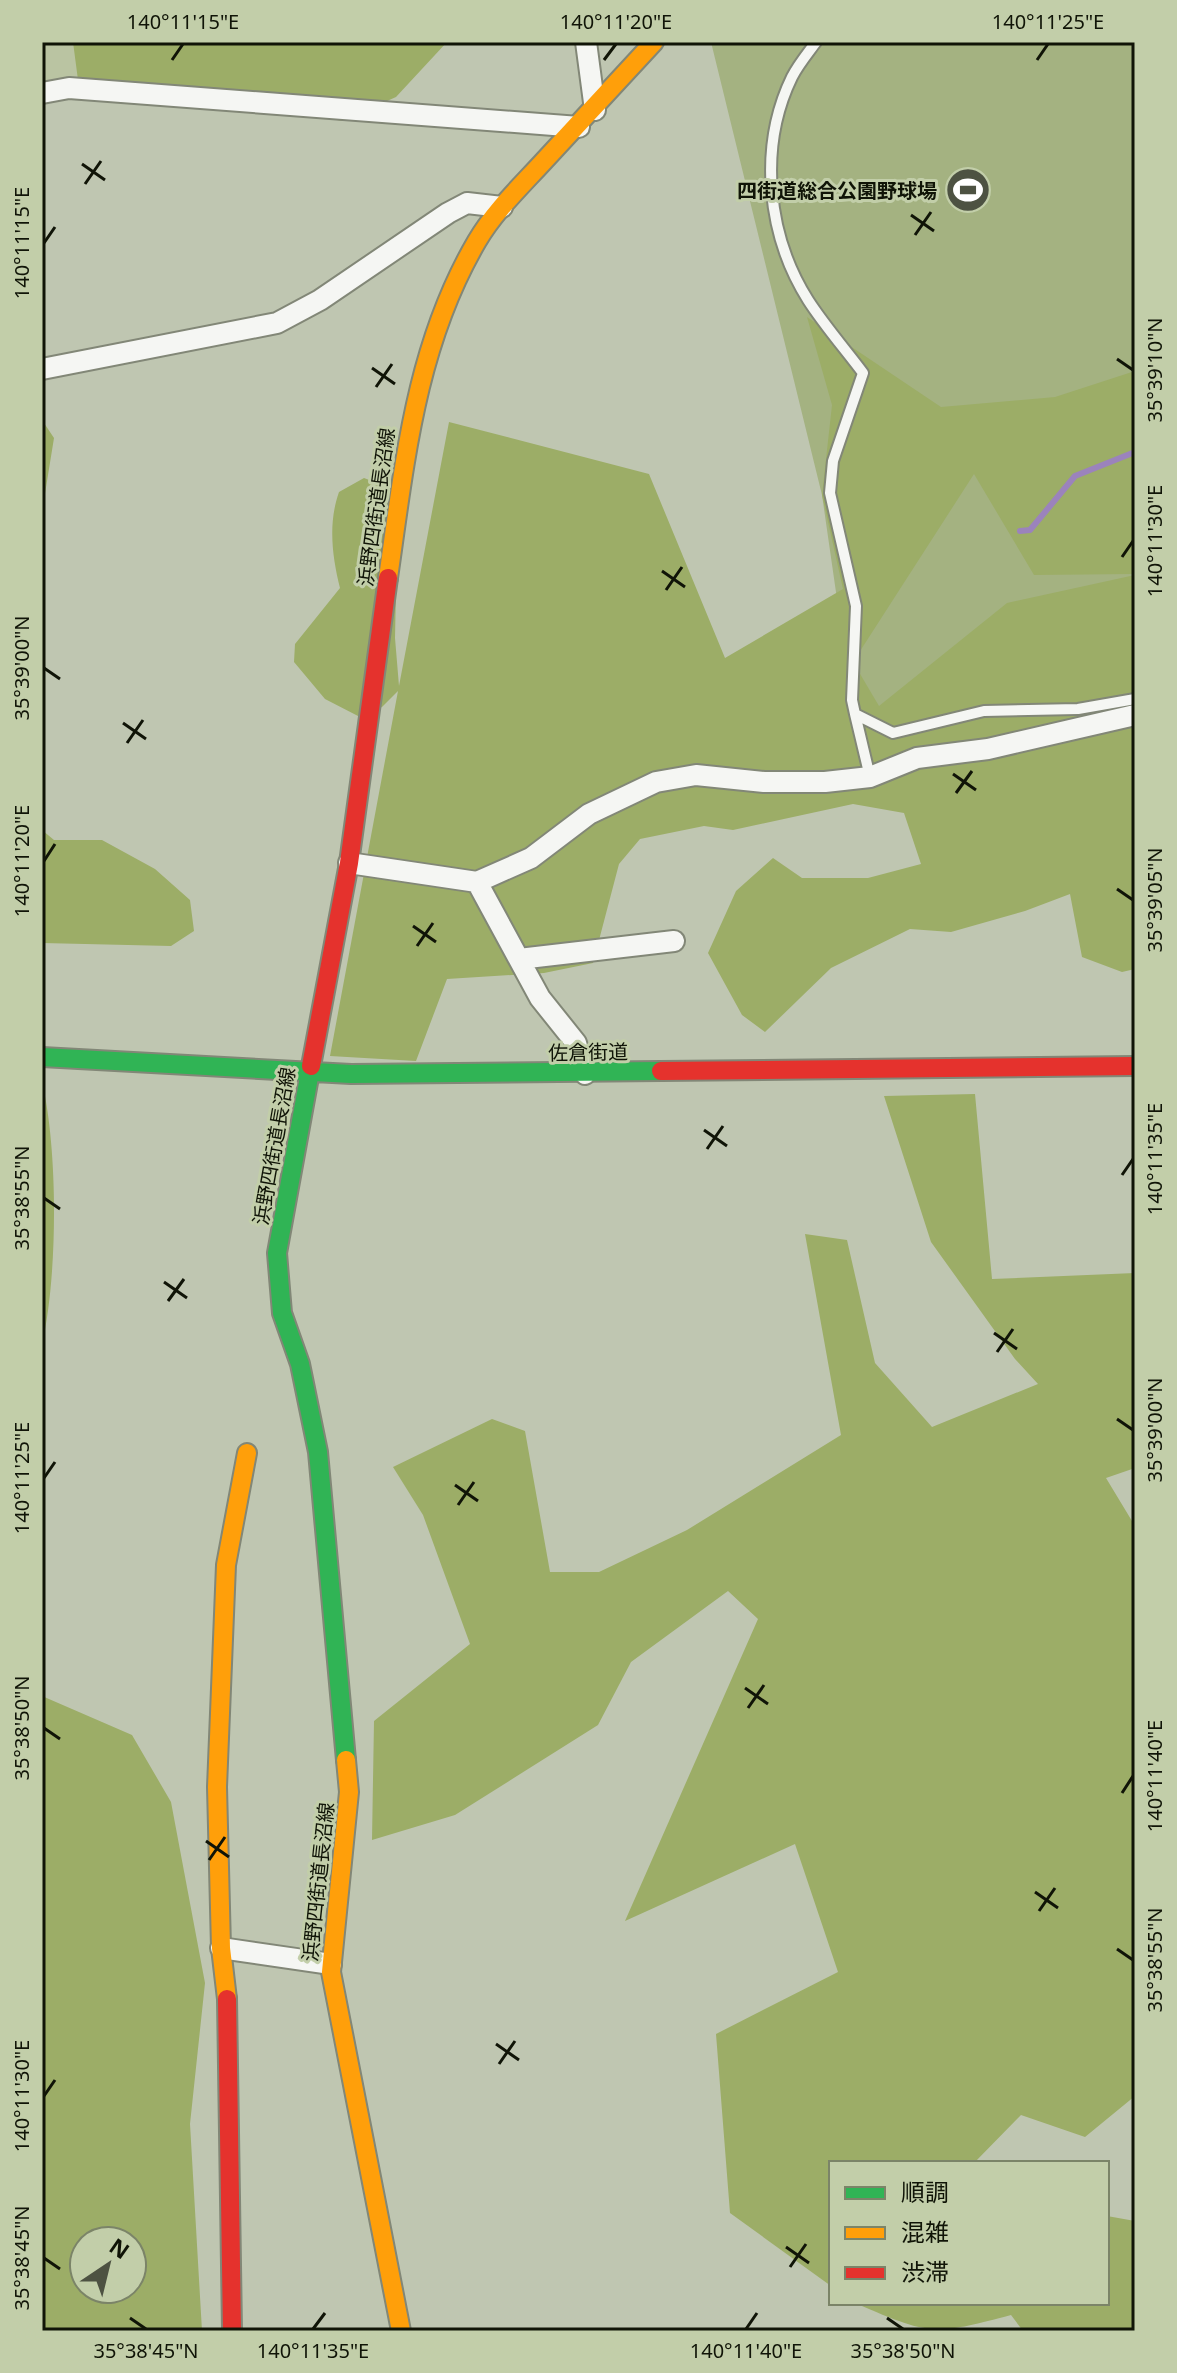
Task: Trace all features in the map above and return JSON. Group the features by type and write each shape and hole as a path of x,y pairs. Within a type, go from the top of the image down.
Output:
{"main road":[{"name":"浜野四街道長沼線","path":"401,2331 331,1964 349,1792 318,1452 311,1409 282,1313 277,1253 349,863 409,428 421,374 440,315 458,274 502,207 595,110 654,42"},
{"name":"佐倉街道","path":"42,1057 309,1073 585,1074 1135,1066"},
{"path":"232,2331 228,2005 221,1948 220,1667 226,1565 247,1453"}],"street":[{"path":"586,42 595,110"},
{"path":"42,93 69,88 579,127"},
{"path":"42,369 277,323 320,300 467,203 502,207"},
{"path":"349,863 477,882 531,858 589,814 656,782 696,775 779,782 870,777 917,758 988,749 1135,715"},
{"path":"477,882 540,998 576,1043 585,1074"},
{"path":"519,959 674,941"},
{"path":"221,1948 331,1964"}],"lane":[{"path":"816,42 792,75 779,111 772,155 772,198 784,253 808,299 863,373 833,461 830,493 856,606 852,700 870,777"},
{"path":"855,714 893,733 984,711 1078,709 1135,699"}],"shaded area":[{"path":"42,42 86,42 101,89 42,101"},
{"path":"711,42 1135,42 1135,709 858,745 822,495"}],"green space":[{"path":"73,42 447,42 396,97 342,121 207,93 78,80"},
{"path":"807,317 941,407 1055,397 1135,371 1135,574 1034,575 974,474 853,662 879,706 1007,603 1135,575 1135,969 1122,972 1082,957 1070,894 1025,911 951,932 910,929 831,968 765,1032 742,1015 708,953 736,891 773,858 802,878 868,878 921,864 904,813 853,804 733,830 704,826 640,839 619,864 593,963 544,973 447,979 416,1061 330,1056 398,691 382,707 358,716 325,699 294,662 295,644 340,588 332,540 333,516 339,492 364,478 398,491 395,638 399,686 449,422 649,474 725,658 843,589 822,495 832,405"},
{"path":"42,420 54,438 42,512"},
{"path":"42,830 54,840 102,840 155,869 190,900 194,931 171,946 42,943"},
{"path":"42,1082 51,1142 54,1213 51,1284 42,1344"},
{"path":"975,1094 992,1279 1135,1273 1135,1468 1106,1478 1135,1526 1135,2096 1085,2137 1021,2115 976,2161 829,2161 829,2285 730,2213 716,2034 838,1972 795,1844 625,1921 758,1619 728,1591 631,1662 598,1725 455,1815 372,1840 374,1721 470,1644 423,1515 393,1467 492,1419 525,1431 550,1572 599,1572 687,1530 841,1435 805,1234 847,1240 875,1363 932,1427 1038,1384 1015,1359 931,1242 884,1096"},
{"path":"42,1696 132,1735 171,1802 205,1983 190,2124 202,2331 42,2331"},
{"path":"1109,2216 1135,2221 1135,2331 1023,2331 1011,2315 947,2329 932,2329 900,2321 860,2305 1109,2305"}],"waterway":[{"path":"1020,531 1030,530 1075,476 1135,452"}],"traffic: fast":[{"path":"42,1057 351,1074 661,1071"},
{"path":"311,1066 277,1253 282,1313 300,1364 318,1452 346,1760"}],"traffic: slow":[{"path":"388,578 416,404 440,321 456,280 477,241 499,210 654,42"},
{"path":"227,1999 221,1948 217,1787 226,1565 247,1453"},
{"path":"346,1760 349,1792 331,1972 401,2331"}],"traffic: jam":[{"path":"311,1066 349,863 388,578"},
{"path":"661,1071 1135,1066"},
{"path":"227,1999 232,2331"}],"place":[{"name":"四街道総合公園野球場","path":"968,190"}]}
